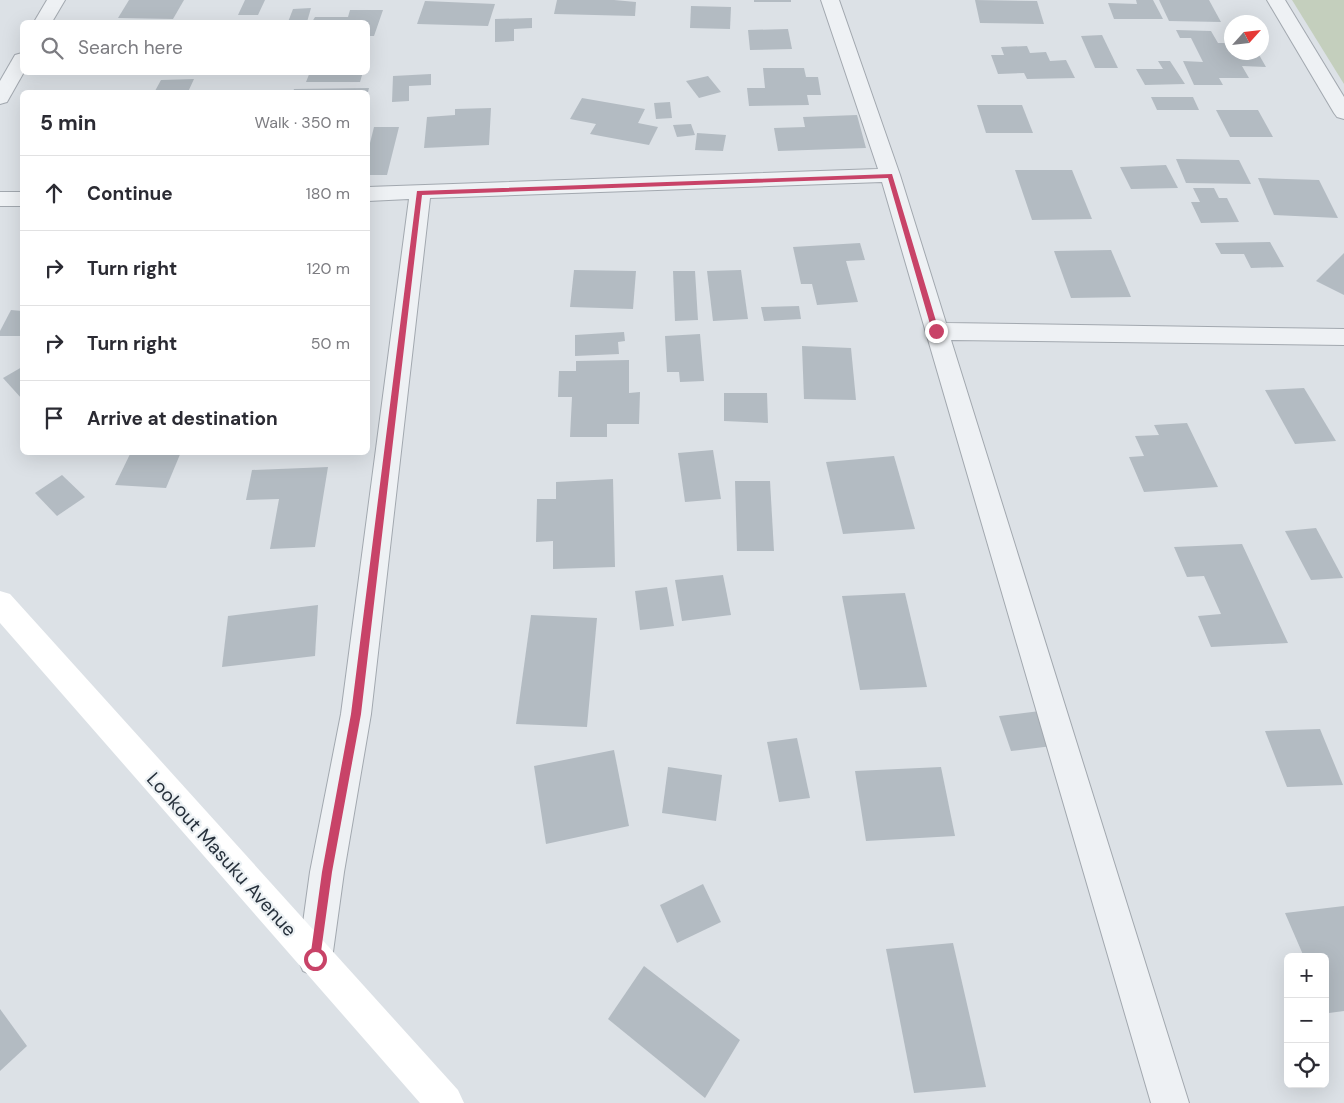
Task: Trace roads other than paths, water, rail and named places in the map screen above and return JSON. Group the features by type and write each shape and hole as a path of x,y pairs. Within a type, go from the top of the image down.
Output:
{"street":[{"path":"44,20 56,0"},
{"path":"830,0 890,176 1170,1103"},
{"path":"1276,0 1344,113"},
{"path":"0,98 20,63"},
{"path":"370,194 890,176"},
{"path":"315,959 327,872 356,714 420,193"},
{"path":"0,200 20,199"},
{"path":"936,331 1344,337"},
{"name":"Lookout Masuku Avenue","path":"0,603 445,1103"}]}
